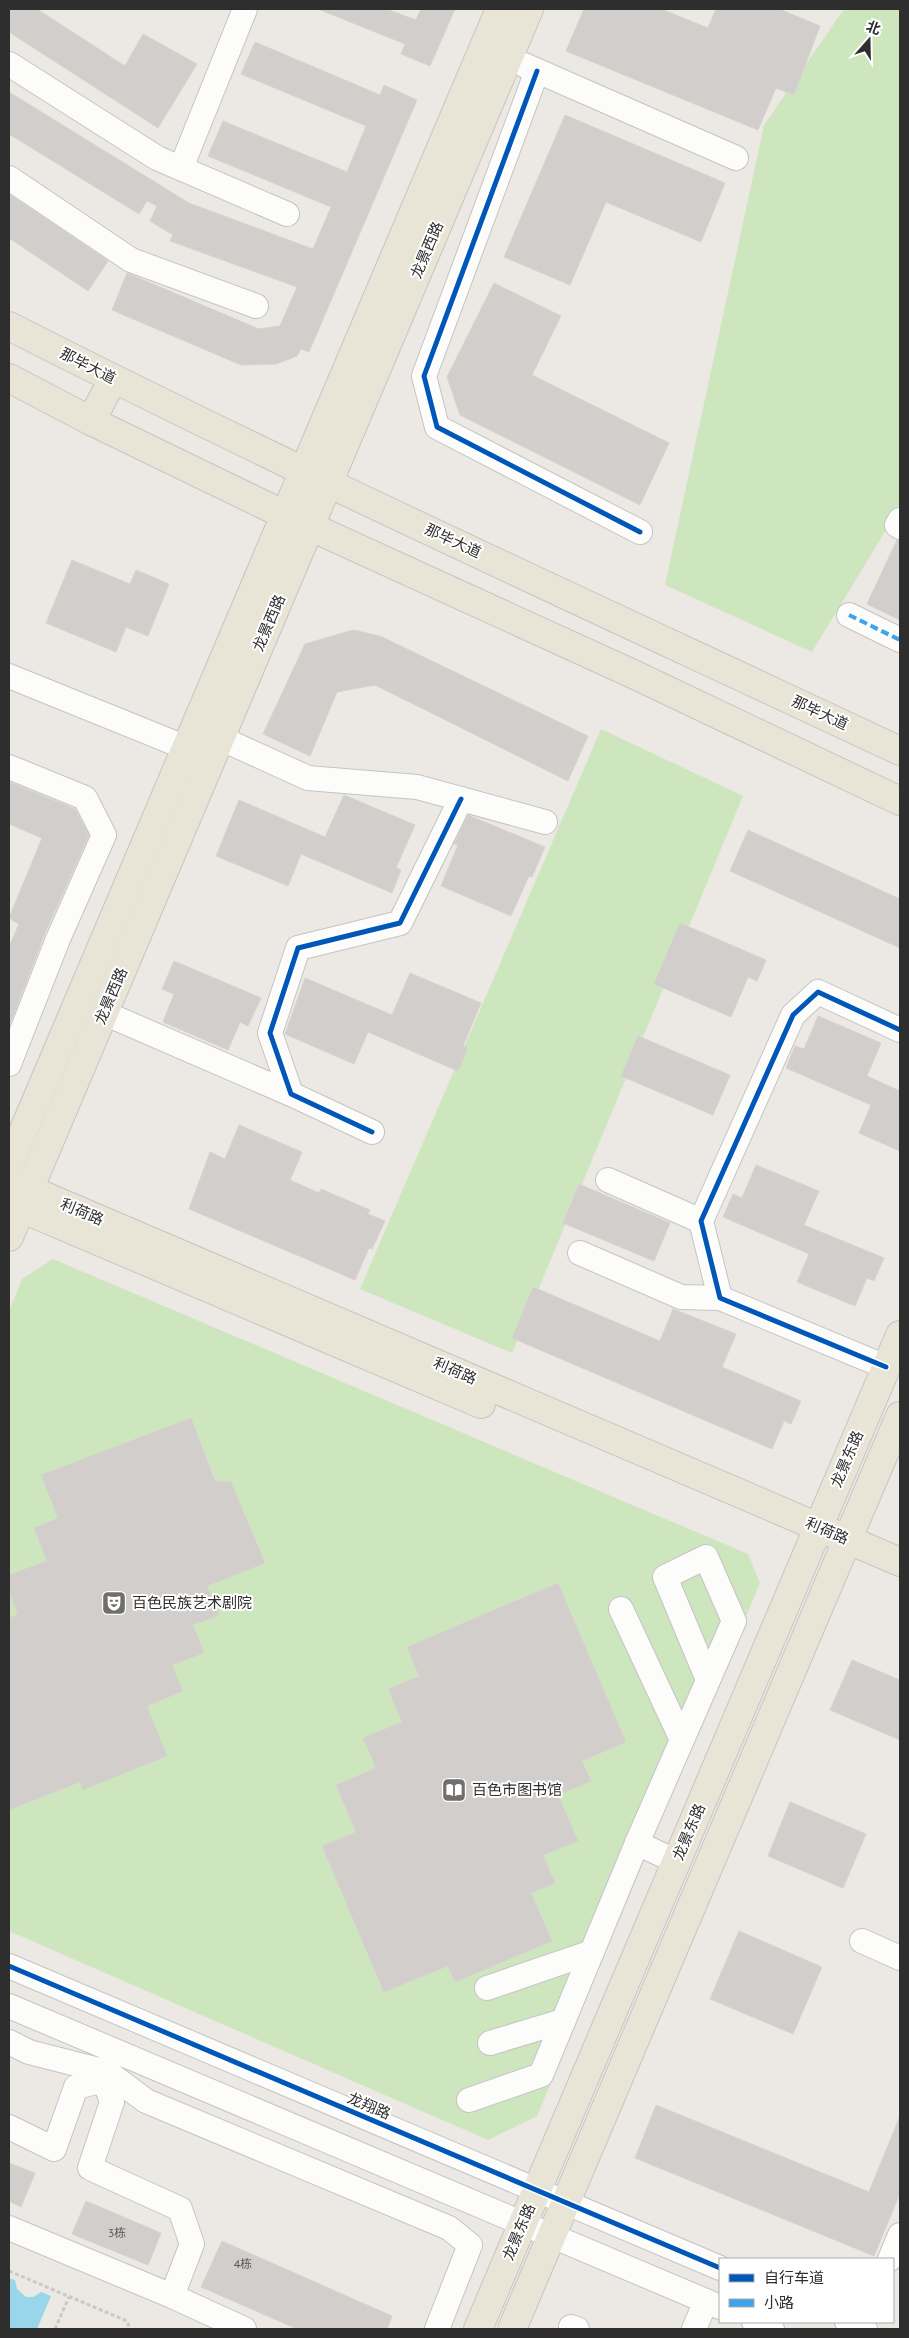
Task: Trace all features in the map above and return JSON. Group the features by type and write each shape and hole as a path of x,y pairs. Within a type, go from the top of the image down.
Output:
{"main road":[{"name":"龙景西路","path":"9,1165 500,9"},
{"name":"龙景西路","path":"9,1237 17,1195 104,1013 529,9"},
{"name":"那毕大道","path":"9,326 113,379 304,471 900,751"},
{"path":"9,378 91,421 285,515 633,674 900,801"},
{"path":"91,421 113,379"},
{"name":"利荷路","path":"17,1195 815,1535 844,1548 900,1581"},
{"name":"龙景东路","path":"478,2329 900,1335"},
{"path":"512,2329 900,1416"},
{"name":"利荷路","path":"844,1548 900,1562"}],"street":[{"path":"181,168 246,9"},
{"path":"508,59 736,158"},
{"path":"9,64 157,158 287,214"},
{"path":"537,71 424,376 437,427 640,532"},
{"path":"9,178 131,260 256,306"},
{"path":"900,520 897,525 900,527"},
{"path":"849,615 900,640"},
{"path":"9,676 186,749 216,748 308,778 417,787 545,822"},
{"path":"9,767 85,798 104,835 58,939 9,1064"},
{"path":"291,1094 270,1033 298,948 400,923 461,799"},
{"path":"720,1298 701,1221 793,1015 818,992 900,1030"},
{"path":"104,1013 291,1094 372,1132"},
{"path":"608,1180 701,1221"},
{"path":"580,1253 681,1298 720,1298 886,1367"},
{"path":"620,1609 682,1740"},
{"path":"469,2100 541,2075 637,1843 708,1680"},
{"path":"637,1843 676,1862"},
{"path":"862,1942 900,1958"},
{"path":"487,1988 592,1952"},
{"name":"龙翔路","path":"9,1966 719,2268"},
{"path":"9,2006 108,2067 146,2101 449,2228 470,2245 437,2329"},
{"path":"490,2043 563,2021"},
{"path":"9,2042 29,2052 108,2067 523,2224 713,2304 694,2329"},
{"path":"9,2127 54,2149 76,2087 108,2067"},
{"path":"108,2067 112,2102 90,2168 180,2209 192,2244 172,2296"},
{"path":"9,2228 172,2296 244,2329"},
{"path":"890,2258 900,2235"},
{"path":"757,2323 772,2329"},
{"path":"570,2329 572,2327 577,2329"}],"path":[{"path":"9,2271 127,2321 130,2329"},
{"path":"54,2329 69,2296"}],"green space":[{"path":"844,9 900,9 900,507 812,652 665,585 764,125"},
{"path":"601,729 743,796 512,1353 360,1289"},
{"path":"53,1259 748,1554 760,1583 537,2116 488,2140 9,1931 9,1311 22,1279"}],"water":[{"path":"9,2278 15,2280 17,2289 26,2297 33,2297 41,2292 51,2296 37,2329 9,2329"}],"building":[{"path":"9,9 37,9 125,66 143,34 197,64 158,128 9,32"},
{"path":"318,9 386,9 416,20 421,9 455,9 430,66 401,54 405,44"},
{"path":"584,9 661,9 708,28 716,9 779,9 820,26 794,95 776,88 758,130 566,51"},
{"path":"255,42 380,95 384,85 417,100 309,352 301,349 297,356 276,364 241,365 112,310 127,273 259,329 280,326 297,287 170,241 173,235 150,221 157,206 147,201 139,214 9,134 9,92 189,203 313,249 331,207 208,156 223,121 347,172 366,126 241,74"},
{"path":"565,115 725,183 701,242 606,202 570,285 504,257"},
{"path":"9,194 108,261 88,291 9,238"},
{"path":"494,283 561,316 532,375 669,443 640,505 460,415 447,377"},
{"path":"897,540 900,541 900,620 867,604"},
{"path":"72,560 130,584 136,570 169,584 148,636 126,627 116,652 46,623"},
{"path":"353,630 380,636 588,736 568,781 375,685 337,692 310,756 263,734 305,644"},
{"path":"9,782 75,809 89,835 45,933 9,1027 9,947 19,924 9,918 42,838 9,824"},
{"path":"344,795 415,825 396,868 401,870 392,893 301,854 288,886 216,856 239,800 325,837"},
{"path":"468,815 545,847 532,877 529,876 511,916 441,886 458,845 454,844"},
{"path":"748,830 900,899 900,948 730,871"},
{"path":"680,923 766,960 757,981 748,977 731,1017 654,984"},
{"path":"174,961 261,998 248,1026 240,1022 228,1050 163,1022 174,994 162,989"},
{"path":"410,973 481,1003 463,1046 468,1048 458,1071 368,1032 354,1064 285,1034 305,978 392,1015"},
{"path":"818,1016 881,1043 867,1076 900,1091 900,1151 859,1133 871,1105 786,1068 795,1046 804,1049"},
{"path":"638,1036 730,1075 713,1115 621,1076"},
{"path":"239,1125 302,1152 290,1180 319,1193 321,1189 370,1210 368,1214 385,1221 372,1249 369,1248 355,1280 189,1209 210,1152 225,1159"},
{"path":"756,1165 819,1191 804,1225 884,1258 874,1281 867,1278 855,1306 797,1282 809,1254 723,1217 733,1194 742,1198"},
{"path":"579,1184 670,1223 654,1261 563,1223"},
{"path":"533,1287 660,1341 673,1309 736,1334 722,1367 801,1401 791,1424 784,1421 772,1449 512,1338"},
{"name":"百色民族艺术剧院","path":"191,1418 215,1481 231,1482 265,1563 207,1586 219,1615 193,1625 204,1653 172,1665 183,1691 147,1706 167,1756 83,1790 80,1782 9,1810 9,1618 18,1614 9,1591 9,1575 47,1561 34,1528 58,1518 41,1475"},
{"name":"百色市图书馆","path":"558,1583 626,1742 582,1761 591,1781 558,1795 578,1841 543,1855 555,1883 531,1893 552,1941 455,1982 448,1966 384,1992 322,1846 356,1832 336,1785 376,1768 363,1738 402,1722 388,1689 419,1676 407,1647"},
{"path":"852,1660 900,1680 900,1740 830,1710"},
{"path":"790,1802 866,1834 843,1888 768,1856"},
{"path":"739,1931 822,1967 793,2034 710,1999"},
{"path":"656,2105 869,2192 900,2116 900,2193 874,2256 635,2158"},
{"path":"9,2163 35,2173 21,2207 9,2201"},
{"path":"86,2201 161,2233 148,2265 72,2234"},
{"path":"222,2241 392,2316 387,2329 297,2329 201,2287"}],"marked path":[{"path":"849,615 900,640"}],"cycle path":[{"path":"537,71 424,376 437,427 640,532"},
{"path":"372,1132 291,1094 270,1033 298,948 400,923 461,799"},
{"path":"886,1367 720,1298 701,1221 793,1015 818,992 900,1030"},
{"path":"9,1966 719,2268"}],"place":[{"name":"百色民族艺术剧院","path":"114,1603"},
{"name":"百色市图书馆","path":"454,1790"}]}
